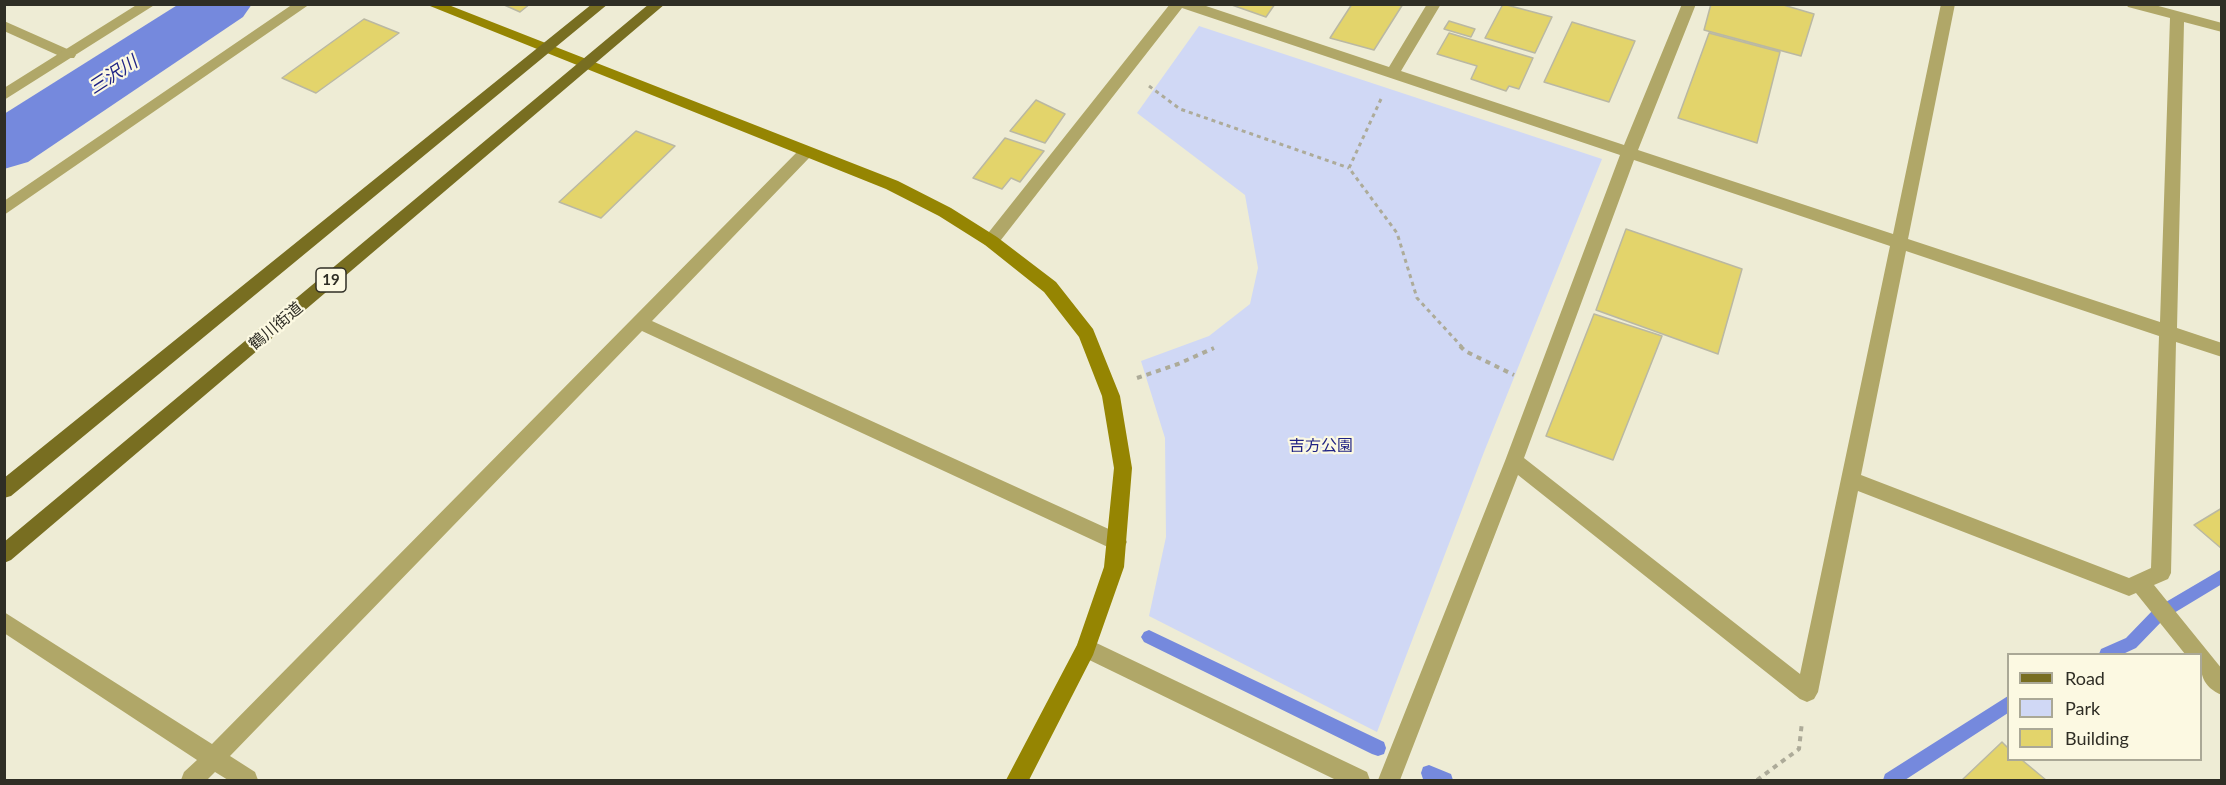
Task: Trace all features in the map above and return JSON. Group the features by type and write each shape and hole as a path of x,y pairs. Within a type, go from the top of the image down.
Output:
{"main road":[{"name":"19","path":"4,490 601,4"},
{"name":"鶴川街道","path":"4,554 658,4"}],"street":[{"path":"4,95 148,4"},
{"path":"4,209 303,4"},
{"path":"432,4 805,153 892,185 945,212 991,241 1050,286 1087,334 1111,396 1123,468 1114,567 1086,648 1017,780"},
{"path":"991,241 1178,4"},
{"path":"1184,4 2222,350"},
{"path":"1392,74 1434,4"},
{"path":"1389,780 1514,461 1629,153 1689,4"},
{"path":"1514,461 1807,692 1948,4"},
{"path":"2133,4 2222,28"},
{"path":"1851,480 2129,587 2161,573 2177,16"},
{"path":"4,25 69,55"},
{"path":"192,780 805,153"},
{"path":"640,323 1117,542"},
{"path":"2140,583 2196,653"},
{"path":"4,621 247,780"},
{"path":"1086,648 1359,780"},
{"path":"2202,661 2222,685"}],"path":[{"path":"1127,70 1180,109 1349,168 1397,233 1417,298 1465,351 1541,388"},
{"path":"1349,168 1392,74"},
{"path":"1136,378 1178,364 1214,348"},
{"path":"1758,780 1798,749 1807,692"}],"green space":[{"name":"吉方公園","path":"1199,26 1602,159 1484,452 1377,732 1149,616 1166,537 1165,438 1141,361 1209,336 1250,304 1258,268 1245,195 1137,113"}],"building":[{"path":"502,4 530,4 520,12"},
{"path":"1229,4 1275,4 1266,17"},
{"path":"1352,4 1403,4 1374,50 1330,38"},
{"path":"1503,4 1552,17 1535,53 1485,38"},
{"path":"1711,4 1780,4 1814,14 1801,56 1704,30"},
{"path":"364,19 399,33 316,93 282,78"},
{"path":"1449,21 1475,29 1471,37 1444,29"},
{"path":"1572,22 1635,41 1609,102 1544,82"},
{"path":"1449,33 1533,58 1519,89 1509,86 1506,91 1471,79 1477,66 1437,54"},
{"path":"1709,33 1780,52 1757,143 1678,118"},
{"path":"1036,100 1065,114 1045,143 1010,131"},
{"path":"636,131 675,146 601,218 559,202"},
{"path":"1005,138 1044,151 1020,182 1011,178 1002,189 973,178"},
{"path":"1626,229 1742,269 1718,354 1596,310"},
{"path":"1594,314 1662,336 1613,460 1546,436"},
{"path":"2222,508 2222,549 2194,525"},
{"path":"2002,742 2007,747 2007,761 2023,761 2046,780 1962,780"}],"waterway":[{"name":"三沢川","path":"4,146 222,4"},
{"path":"2109,653 2131,643 2159,614 2222,576"},
{"path":"1149,637 1378,748"},
{"path":"1891,780 2007,705"},
{"path":"1429,773 1445,780"}]}
